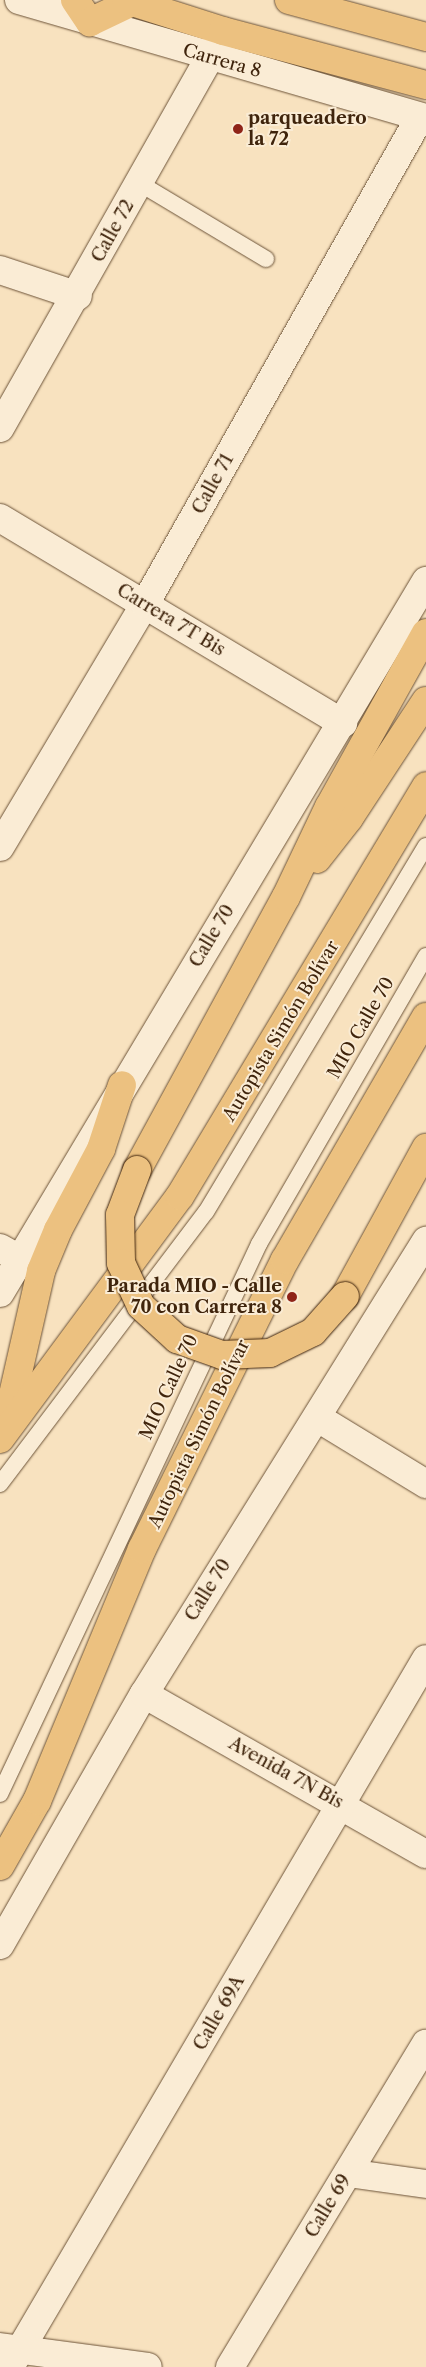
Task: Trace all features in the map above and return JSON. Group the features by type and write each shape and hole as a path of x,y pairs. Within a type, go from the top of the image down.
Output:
{"main road":[{"path":"289,0 426,37"},
{"path":"83,11 129,1"},
{"name":"Carrera 8","path":"129,1 223,31 426,85"},
{"path":"426,633 329,807 286,898 137,1170 120,1215 121,1263 141,1306 177,1339 222,1355 270,1353 313,1332 345,1296 426,1148"},
{"path":"286,898 349,818 426,700"},
{"name":"Autopista Simón Bolívar","path":"2,1437 180,1196 426,786"},
{"name":"Autopista Simón Bolívar","path":"0,1866 37,1801 142,1549 285,1260 426,1017"},
{"path":"2,1437 41,1271 58,1230 101,1149 122,1085"}],"street":[{"name":"Carrera 8","path":"20,0 83,11 209,58 423,117"},
{"name":"Calle 72","path":"0,428 78,296 223,31"},
{"name":"Calle 71","path":"0,847 145,604 423,117"},
{"path":"0,270 78,296"},
{"name":"Carrera 7T Bis","path":"0,518 343,722"},
{"name":"Calle 70","path":"0,1293 10,1253 122,1085 343,722 426,581"},
{"name":"Calle 70","path":"0,1945 144,1694 318,1418 426,1241"},
{"path":"318,1418 426,1484"},
{"name":"Calle 69A","path":"11,2354 426,1659"},
{"name":"Avenida 7N Bis","path":"144,1694 341,1804 426,1854"},
{"name":"Calle 69","path":"230,2367 426,2044"},
{"path":"348,2172 426,2184"},
{"path":"11,2354 148,2367"}],"lane":[{"path":"139,183 266,259"},
{"name":"MIO Calle 70","path":"0,1484 206,1212 426,846"},
{"name":"MIO Calle 70","path":"0,1794 259,1244 426,956"}],"place":[{"name":"parqueadero la 72","path":"238,129"},
{"name":"Parada MIO - Calle 70 con Carrera 8","path":"292,1297"}]}
